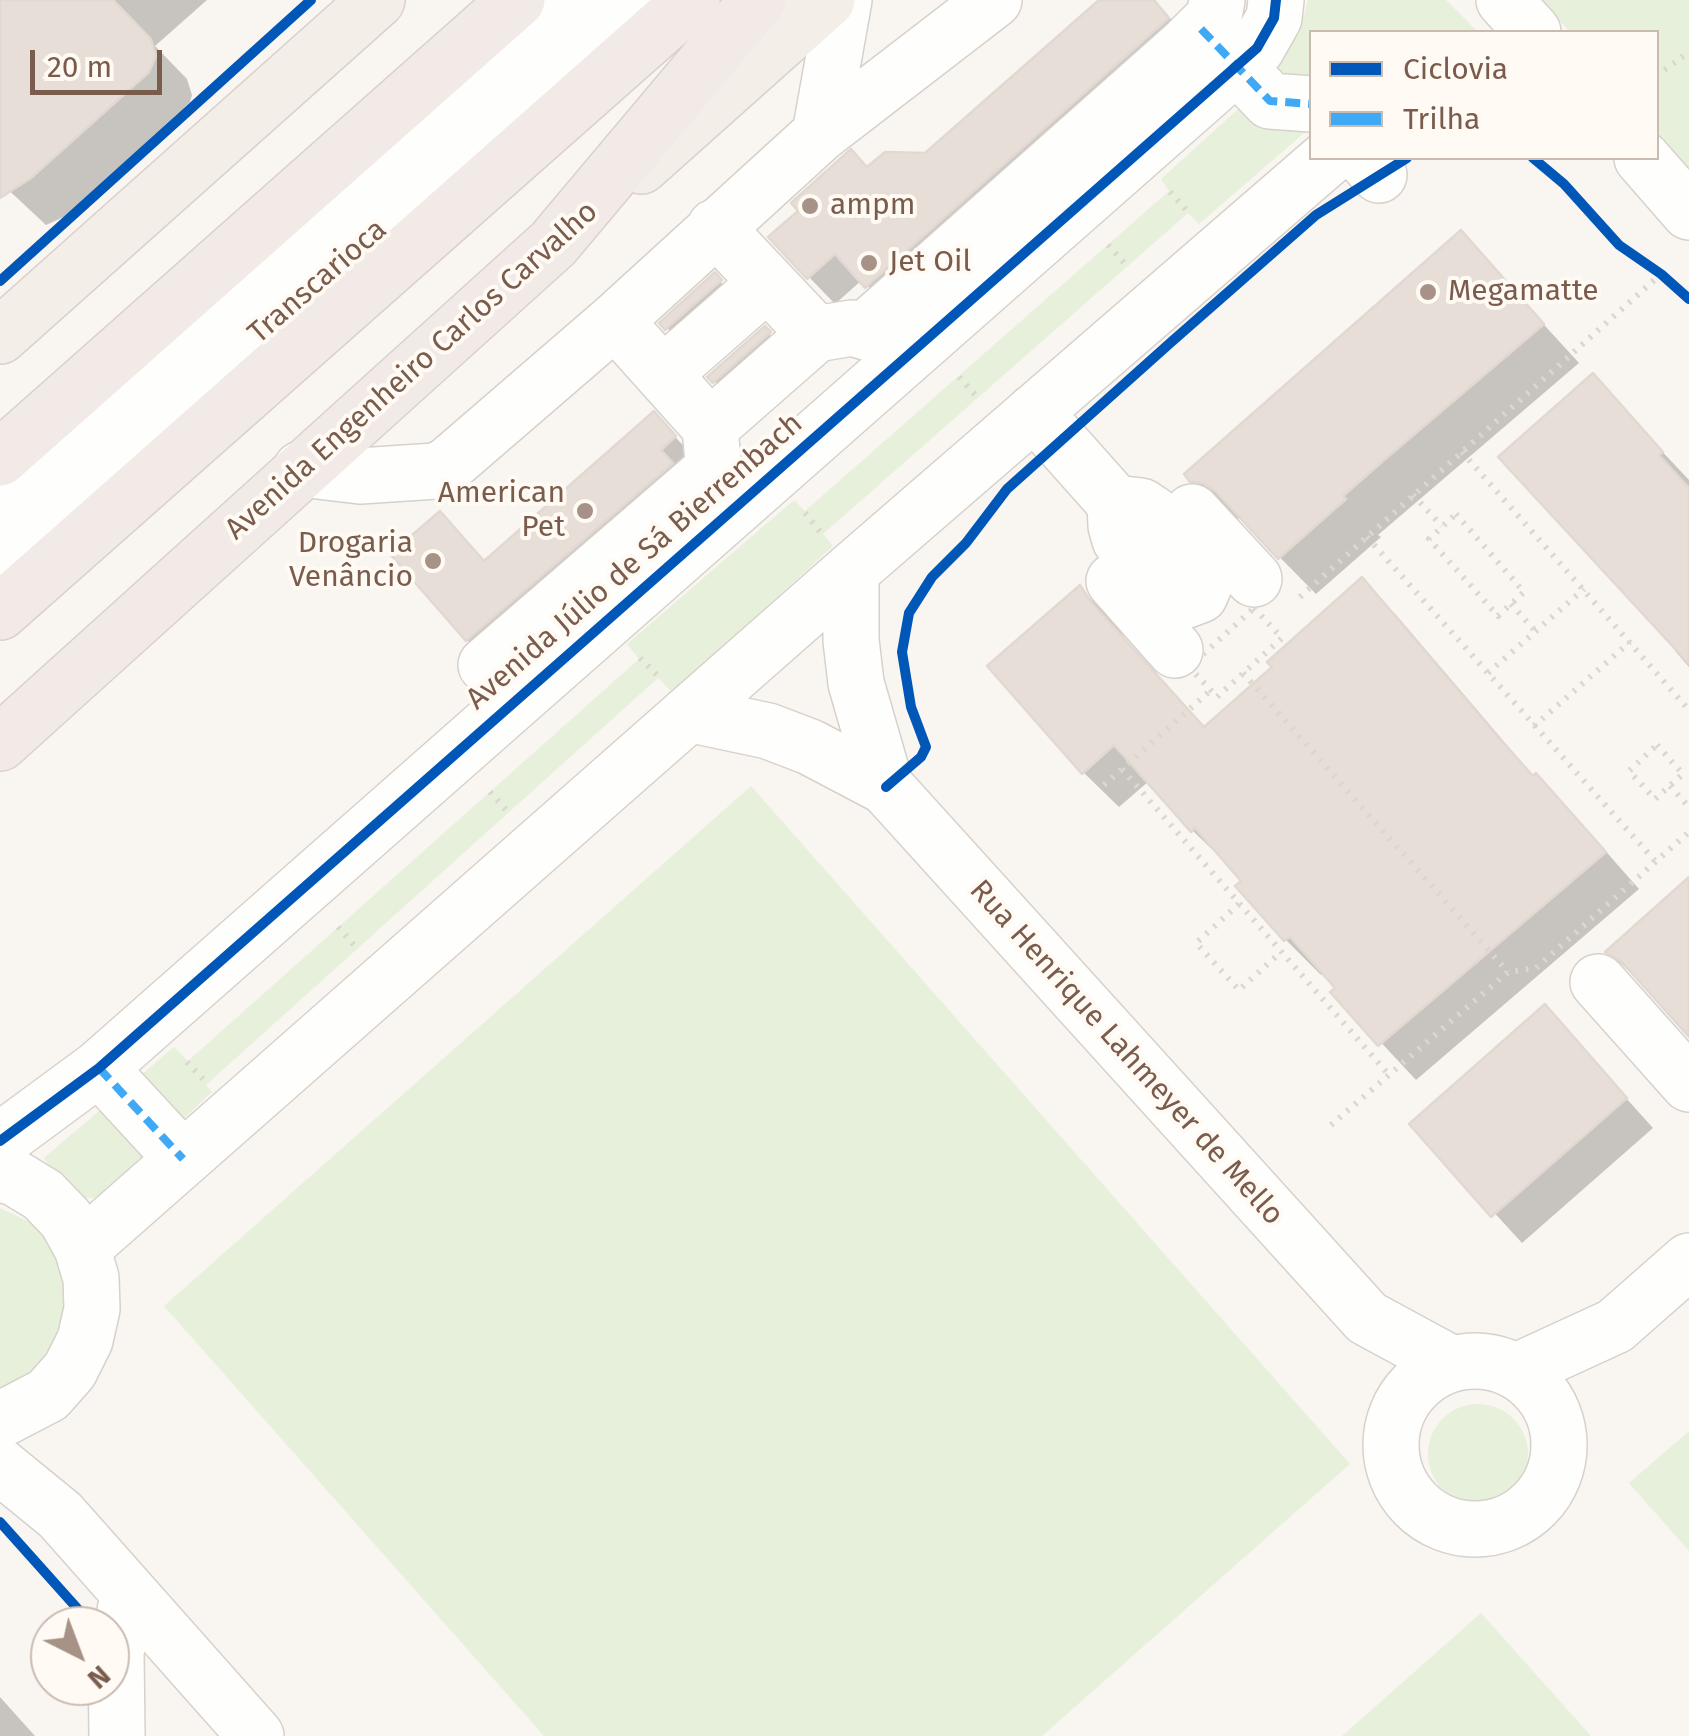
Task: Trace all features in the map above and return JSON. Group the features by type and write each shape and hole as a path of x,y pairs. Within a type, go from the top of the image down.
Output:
{"highway":[{"path":"0,458 517,0"},
{"path":"0,612 692,0"},
{"path":"553,244 758,0"},
{"name":"Avenida Engenheiro Carlos Carvalho","path":"0,743 553,244"},
{"path":"0,696 71,679"}],"main road":[{"path":"0,336 377,0"},
{"name":"Avenida Engenheiro Carlos Carvalho","path":"553,244 827,0"}],"street":[{"name":"Transcarioca","path":"0,506 569,0"},
{"name":"Transcarioca","path":"0,565 636,0"},
{"path":"820,134 844,0"},
{"path":"301,469 360,476 436,470 448,464 616,320 820,134 994,0"},
{"name":"Avenida Júlio de Sá Bierrenbach","path":"0,1141 99,1068 718,522 937,362 1218,32 1257,48 1274,18 1276,0"},
{"path":"1504,0 1532,30"},
{"path":"486,665 711,448 840,333 1218,32 1270,101 1309,104"},
{"path":"82,1248 182,1159 674,696 837,553 1034,412 1326,160"},
{"path":"1644,160 1689,212"},
{"path":"715,227 767,284 840,333 937,362"},
{"path":"663,374 767,284"},
{"path":"616,320 663,374 711,448 718,522"},
{"path":"1034,412 1118,511"},
{"path":"1189,666 1094,558 1093,548 1118,511 1150,480 1164,481 1278,597"},
{"name":"Rua Henrique Lahmeyer de Mello","path":"837,553 856,683 886,787"},
{"name":"Rua Henrique Lahmeyer de Mello","path":"674,696 810,747 886,787 1366,1318 1450,1363"},
{"path":"1598,982 1689,1084"},
{"path":"99,1068 182,1159"},
{"path":"0,1174 43,1195 66,1219 82,1248 92,1294 85,1340 70,1370 48,1395 0,1420"},
{"path":"1517,1371 1616,1326 1689,1262"},
{"name":"Rua Henrique Lahmeyer de Mello","path":"1366,1318 1396,1414"},
{"path":"1559,1435 1616,1326"},
{"path":"1492,1362 1517,1371 1546,1398 1555,1415 1559,1459 1551,1482 1537,1503 1500,1526 1456,1528 1436,1520 1418,1508 1402,1488 1392,1464 1390,1439 1406,1395 1422,1379 1450,1363 1492,1362"},
{"path":"0,1466 60,1515 256,1736"},
{"path":"117,1736 116,1652 129,1593"}],"path":[{"path":"1659,74 1689,52"},
{"path":"1170,190 1188,212"},
{"path":"1108,244 1127,266"},
{"path":"1189,666 1216,697 1282,638 1269,624 1278,597 1367,537 1665,278 1648,266"},
{"path":"937,362 978,398"},
{"path":"1462,452 1689,710"},
{"path":"1413,495 1442,526"},
{"path":"804,512 837,553"},
{"path":"1456,514 1524,592 1498,616 1429,539 1442,526 1456,514"},
{"path":"1367,537 1656,862"},
{"path":"1488,673 1584,589"},
{"path":"1510,604 1536,632"},
{"path":"1534,726 1630,642"},
{"path":"640,658 674,696"},
{"path":"1243,673 1508,972"},
{"path":"1104,785 1211,690"},
{"path":"1657,744 1684,774 1670,786 1655,799 1629,771 1657,744"},
{"path":"1122,769 1388,1075"},
{"path":"1670,786 1689,807"},
{"path":"490,792 508,813"},
{"path":"1330,1125 1508,972 1536,968 1689,832"},
{"path":"1239,904 1196,943 1239,990 1281,952"},
{"path":"338,927 357,949"},
{"path":"188,1062 207,1084"}],"green space":[{"path":"1308,0 1446,0 1476,30 1309,30 1309,129 1199,224 1188,213 823,534 833,546 673,693 658,678 206,1085 212,1092 99,1198 86,1198 67,1178 52,1170 44,1158 174,1047 188,1061 639,659 627,644 794,500 805,511 1169,191 1161,179 1258,91 1300,32"},
{"path":"1541,0 1689,0 1689,168 1659,133 1659,30 1568,30"},
{"path":"751,786 1350,1464 1042,1736 544,1736 164,1306"},
{"path":"0,1208 29,1222 47,1239 60,1261 67,1286 62,1336 32,1377 0,1394"},
{"path":"1478,1404 1506,1412 1520,1426 1528,1454 1520,1482 1506,1496 1478,1504 1450,1496 1436,1482 1428,1454 1436,1426 1450,1412"},
{"path":"1689,1431 1689,1551 1629,1483"},
{"path":"1481,1613 1591,1736 1342,1736"}],"building":[{"path":"0,0 113,0 151,39 156,56 149,72 31,178 0,198"},
{"path":"1099,0 1154,0 1169,18 865,288 835,254 807,279 768,237 798,211 791,203 851,149 867,167 885,152 925,153"},
{"path":"1461,230 1544,324 1343,496 1346,499 1278,559 1215,491 1202,483 1190,482 1184,474"},
{"path":"715,272 722,280 665,330 659,323"},
{"path":"765,326 771,332 713,383 707,377"},
{"path":"1593,373 1663,452 1659,455 1689,488 1689,664 1498,457"},
{"path":"654,411 676,436 661,450 673,463 466,641 390,554 440,511 484,561"},
{"path":"1362,577 1498,737 1533,776 1536,773 1606,852 1378,1046 1330,992 1335,988 1290,937 1284,941 1235,886 1241,881 1195,828 1191,832 1114,745 1082,774 987,666 1080,585 1204,727 1272,667 1267,662"},
{"path":"1689,877 1689,1037 1621,961 1605,952"},
{"path":"1545,1004 1627,1098 1491,1217 1409,1124"}],"marked path":[{"path":"1201,29 1270,101 1309,104"},
{"path":"99,1068 183,1159"}],"cycle path":[{"path":"0,281 311,0"},
{"path":"0,1141 99,1068 1257,48 1274,18 1276,0"},
{"path":"886,787 921,757 926,747 911,707 902,652 909,613 932,577 966,543 1007,489 1169,344 1316,215 1404,160"},
{"path":"1535,160 1564,184 1619,245 1689,299"},
{"path":"0,1522 75,1606"}],"place":[{"name":"ampm","path":"810,206"},
{"name":"Jet Oil","path":"869,263"},
{"name":"Megamatte","path":"1428,292"},
{"name":"American Pet","path":"585,511"},
{"name":"Drogaria Venâncio","path":"433,561"}]}
